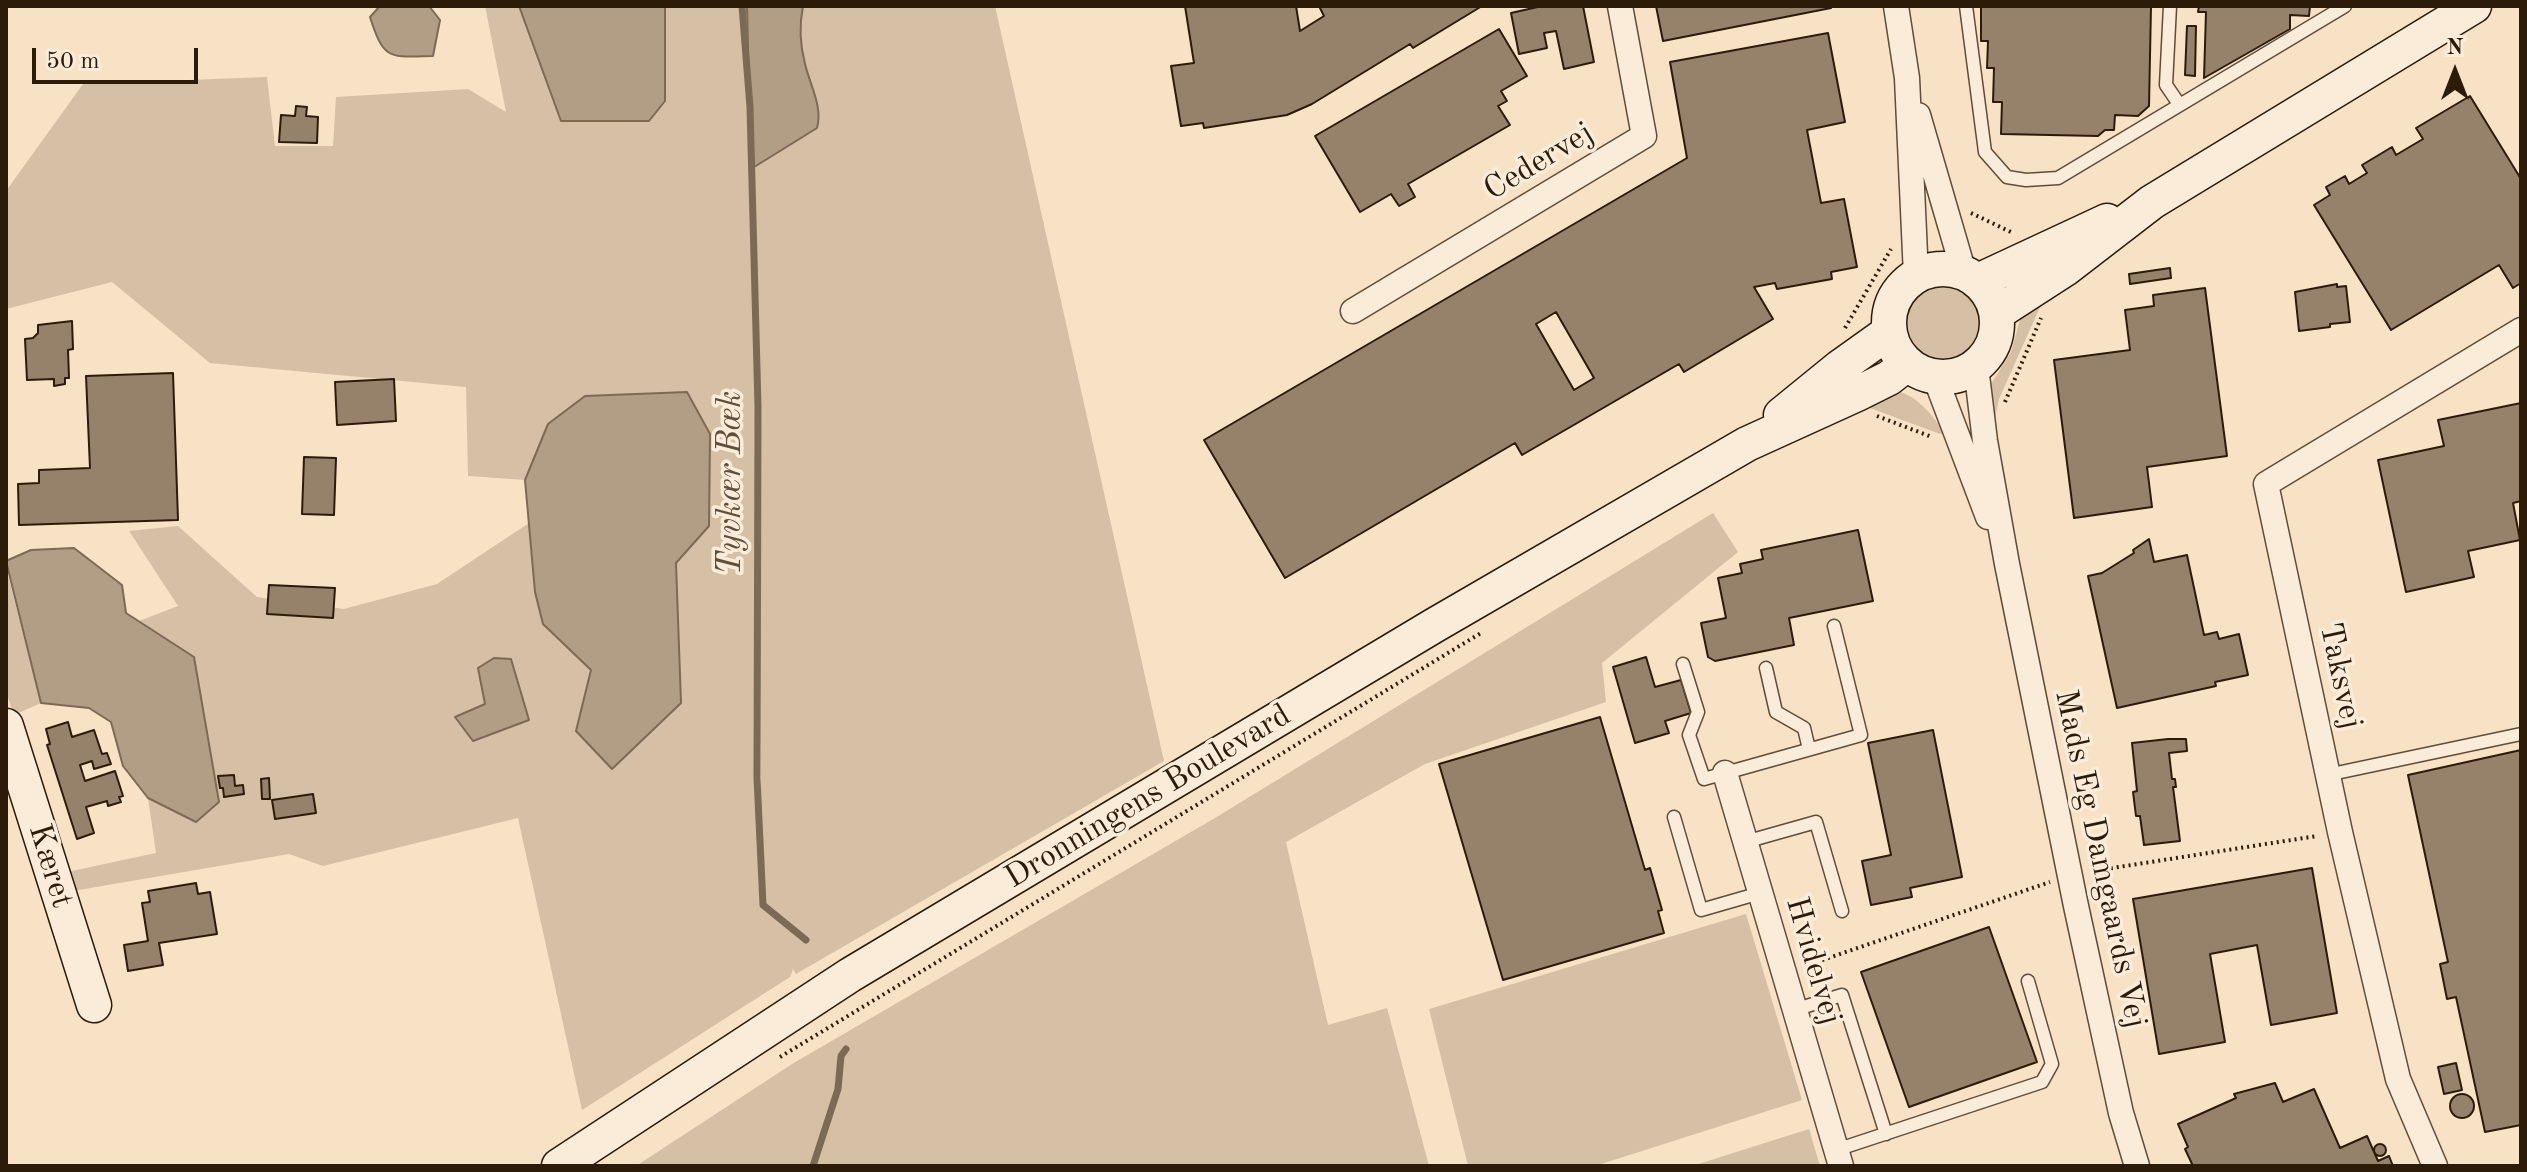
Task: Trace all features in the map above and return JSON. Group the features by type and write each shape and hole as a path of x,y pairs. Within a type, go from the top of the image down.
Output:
{"main road":[{"path":"1997,313 2152,202 2474,6"},
{"path":"1971,277 1991,295 1997,313 1997,334 1990,352 1976,367 1957,376 1921,371 1895,350 1889,332 1890,310 1900,290 1916,276 1940,269 1971,277 2046,277"},
{"name":"Dronningens Boulevard","path":"1854,391 1889,332"},
{"name":"Dronningens Boulevard","path":"559,1166 850,975 1435,625 1747,444 1854,391 1889,378 1921,371"},
{"name":"Kæret","path":"6,726 94,1005"}],"street":[{"name":"Cedervej","path":"1353,311 1644,136 1620,6"},
{"path":"1896,6 1907,78 1916,276"},
{"path":"1907,78 1971,277"},
{"name":"Taksvej","path":"2435,1166 2398,1079 2327,775 2266,484 2521,330"},
{"name":"Mads Eg Damgaards Vej","path":"1976,367 2007,564 2076,906 2121,1113 2137,1166"},
{"name":"Mads Eg Damgaards Vej","path":"1921,371 1957,437 2007,564"},
{"name":"Hvidelvej","path":"1725,773 1839,1158"}],"lane":[{"path":"1966,6 1985,152 2007,177 2026,180 2058,178 2345,6"},
{"path":"2170,6 2166,85 2179,104"},
{"path":"1683,664 1698,712 1689,735 1704,779 1861,735 1834,626"},
{"path":"1766,668 1776,712 1804,728 1809,749"},
{"path":"2327,775 2521,734"},
{"path":"1674,817 1701,910 1760,893"},
{"path":"1745,842 1816,822 1842,911"},
{"path":"1839,1158 1886,1134 2042,1082 2052,1064 2028,981"},
{"path":"1794,1010 1842,995 1886,1134"}],"path":[{"path":"1966,210 2022,238 2046,277 2045,310 2006,396 1999,425 1985,428"},
{"path":"1892,247 1834,348 1854,391 1941,440 1957,437"},
{"path":"775,1060 1492,627"}],"shaded area":[{"path":"380,6 429,6 440,20 433,56 397,56 384,49 370,17"},
{"path":"485,6 519,6 561,121 665,101 665,6 995,6 1164,761 796,974 793,969 790,977 582,1110 518,818 323,866 289,854 73,891 67,872 156,853 148,798 196,822 194,657 139,621 178,606 129,531 178,526 257,597 344,609 437,584 529,523 535,592 543,624 591,670 576,731 681,703 676,563 709,526 710,435 548,424 525,480 468,476 466,387 210,363 112,282 6,309 6,191 83,84 267,77 275,146 333,146 336,97 468,89 506,112","holes":["759,500 761,790 757,778"]},
{"path":"519,6 665,6 665,101 649,121 561,121"},
{"path":"747,6 803,6 802,50 818,112 817,128 751,169"},
{"path":"1942,287 1956,290 1968,298 1976,310 1979,324 1976,338 1968,350 1956,358 1942,361 1928,358 1916,350 1908,338 1905,324 1908,310 1916,298 1928,290"},
{"path":"2048,297 2040,307 1999,399 1995,418 1989,421 1986,398 2011,352 2020,320 2026,310"},
{"path":"1893,390 1917,401 1945,433 1940,434 1870,408 1865,397"},
{"path":"687,392 710,434 709,526 676,563 681,703 612,769 576,731 591,670 543,624 535,592 525,480 548,424 585,396"},
{"path":"1713,513 1738,552 1602,663 1606,702 1425,764 1286,842 1328,1025 1387,1008 1429,1166 636,1166 792,1064 1215,818"},
{"path":"74,548 122,585 126,613 194,657 219,802 196,822 148,798 123,766 111,722 89,708 41,703 6,561 31,550"},
{"path":"6,568 41,703 14,715 6,692"},
{"path":"494,658 511,659 529,720 473,741 455,717 485,704 478,668"},
{"path":"1746,914 1802,1100 1595,1166 1468,1166 1429,1009"},
{"path":"1809,1129 1820,1166 1692,1166"}],"building":[{"path":"1185,6 1296,6 1300,31 1324,16 1319,6 1482,6 1413,48 1410,44 1312,104 1287,115 1204,128 1203,123 1181,126 1171,66 1194,63"},
{"path":"1542,6 1583,6 1594,62 1564,69 1556,31 1544,33 1547,48 1519,54 1511,13"},
{"path":"1656,6 1831,6 1831,8 1663,41"},
{"path":"1981,6 2151,6 2149,106 2138,116 2115,115 2114,130 2105,130 2098,136 2001,134 2002,102 1993,102 1994,68 1987,68 1988,41 1981,41"},
{"path":"2199,6 2310,6 2309,16 2290,15 2290,29 2204,78 2206,12 2198,12"},
{"path":"2187,26 2196,26 2195,76 2185,75"},
{"path":"1499,29 1527,76 1501,91 1507,101 1498,106 1510,125 1408,184 1415,197 1399,206 1391,194 1360,212 1315,136"},
{"path":"1828,33 1845,122 1807,130 1821,203 1844,199 1857,267 1831,272 1832,279 1777,289 1775,283 1754,287 1773,319 1684,372 1679,364 1522,455 1515,443 1285,578 1204,440 1687,158 1670,62","holes":["1556,312 1594,378 1574,390 1536,324"]},
{"path":"2470,96 2521,179 2521,283 2513,288 2499,265 2391,330 2314,205 2330,195 2326,187 2345,176 2349,184 2367,173 2362,165 2392,147 2396,155 2423,139 2416,128"},
{"path":"296,106 307,107 306,116 318,117 317,143 279,142 281,115 295,116"},
{"path":"2170,268 2171,278 2130,284 2129,274"},
{"path":"2337,284 2337,287 2346,286 2350,322 2299,331 2295,292"},
{"path":"2205,288 2227,456 2147,467 2152,507 2074,518 2054,360 2130,350 2125,310 2154,306 2153,295"},
{"path":"72,321 73,349 68,350 69,378 65,378 65,384 54,386 54,379 27,380 25,339 33,338 38,333 38,325"},
{"path":"173,373 178,520 19,525 18,484 39,483 39,470 90,468 86,376"},
{"path":"394,379 396,421 337,425 335,382"},
{"path":"2521,403 2521,501 2513,503 2520,540 2468,551 2474,577 2406,592 2378,460 2444,446 2438,420"},
{"path":"304,457 336,458 334,515 302,514"},
{"path":"1858,530 1873,601 1789,618 1794,645 1715,661 1708,657 1701,623 1726,618 1718,578 1742,573 1740,564 1763,559 1761,550"},
{"path":"2149,539 2154,562 2187,555 2204,635 2217,632 2219,639 2239,634 2248,675 2215,682 2216,686 2117,708 2088,576 2102,573 2134,553 2133,550"},
{"path":"269,585 335,588 333,618 267,614"},
{"path":"1646,657 1655,687 1681,680 1691,713 1665,721 1669,733 1635,743 1613,667"},
{"path":"1600,717 1645,870 1650,868 1662,910 1658,911 1664,933 1503,980 1439,764"},
{"path":"68,722 72,737 94,730 102,754 107,753 111,764 94,769 92,761 80,765 85,781 115,771 123,796 119,797 121,802 108,806 107,801 86,807 94,833 77,839 47,745 50,744 46,729"},
{"path":"1933,730 1962,877 1910,888 1912,897 1871,905 1862,861 1891,855 1868,743"},
{"path":"2186,739 2187,751 2169,753 2176,787 2173,787 2180,841 2144,845 2133,792 2137,791 2132,743"},
{"path":"2521,750 2521,1125 2485,1132 2456,997 2447,999 2440,964 2448,962 2408,775"},
{"path":"234,775 235,786 243,785 244,794 224,797 218,776"},
{"path":"269,778 270,799 262,799 261,779"},
{"path":"313,794 316,813 275,819 272,800"},
{"path":"2312,868 2337,1013 2271,1025 2257,945 2210,954 2225,1042 2159,1054 2133,899"},
{"path":"196,883 198,894 210,892 217,934 159,943 163,965 128,971 124,945 148,941 142,903 150,902 148,891"},
{"path":"1989,927 2037,1062 1909,1107 1861,972"},
{"path":"2456,1063 2462,1090 2444,1094 2438,1067"},
{"path":"2275,1083 2283,1102 2314,1089 2340,1148 2367,1136 2378,1161 2389,1156 2393,1166 2193,1166 2178,1124 2236,1098 2234,1094"},
{"path":"2462,1094 2471,1097 2474,1106 2471,1115 2462,1118 2453,1115 2450,1106 2453,1097"},
{"path":"2380,1144 2386,1150 2380,1156 2374,1150"}],"waterway":[{"name":"Tyvkær Bæk","path":"742,6 750,107 758,407 757,778 763,905 806,940"},
{"name":"Tyvkær Bæk","path":"813,1166 838,1089 841,1056 846,1049"}]}
